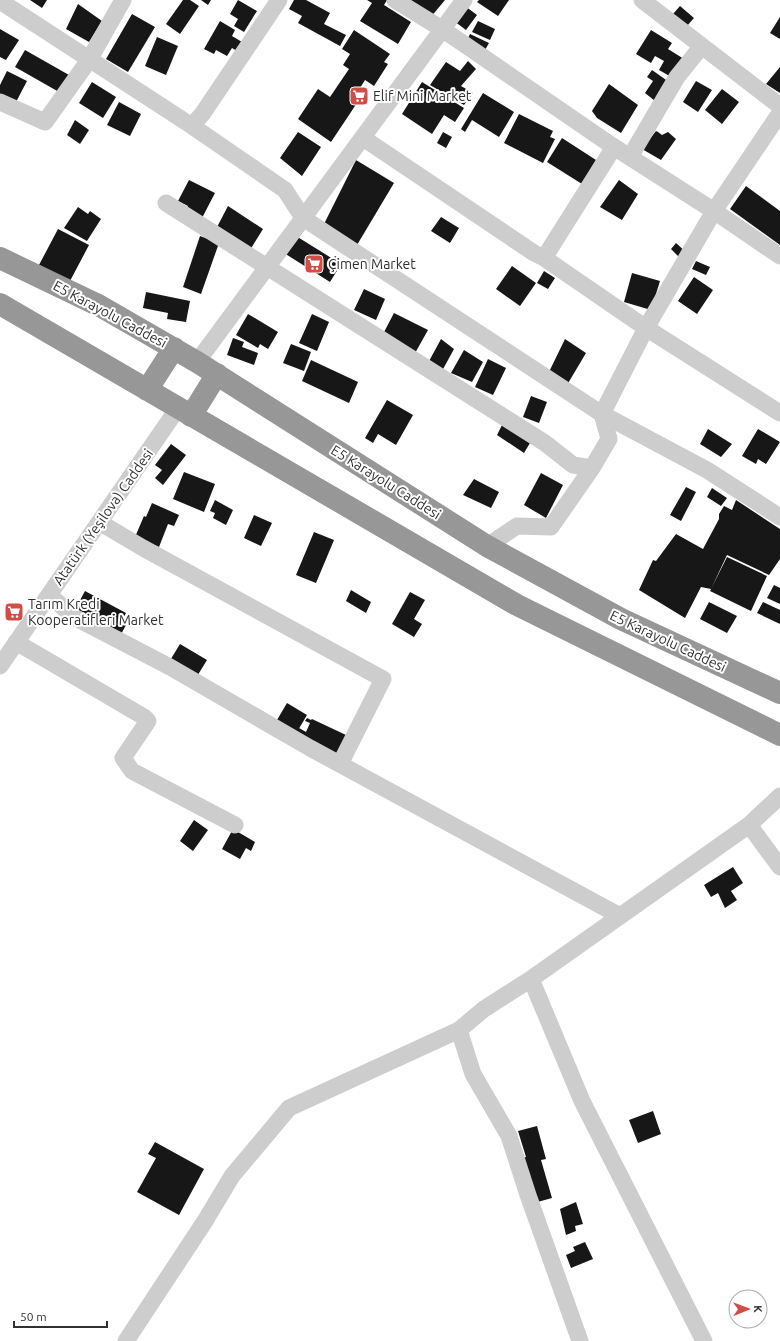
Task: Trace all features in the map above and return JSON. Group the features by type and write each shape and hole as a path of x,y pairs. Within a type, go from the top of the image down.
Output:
{"highway":[{"name":"E5 Karayolu Caddesi","path":"0,258 100,306 174,348 486,546 621,619 780,693"},
{"path":"0,304 517,605 780,734"},
{"path":"147,390 174,348"},
{"path":"185,412 217,374"}],"street":[{"path":"0,102 45,122 89,60 123,0"},
{"path":"192,126 203,113 279,0"},
{"path":"395,0 442,29 614,147 714,211 780,256"},
{"path":"197,362 464,0"},
{"path":"642,0 780,106"},
{"path":"0,1 192,126 285,190 303,218 602,414 707,470 780,517"},
{"path":"630,157 677,76 702,46"},
{"path":"486,546 517,526 551,527 592,468 609,439 602,414 646,328 714,211 780,113"},
{"path":"362,138 534,253 544,258 646,328 780,413"},
{"path":"544,258 614,147"},
{"path":"166,203 545,443 573,465 592,468"},
{"name":"Atatürk (Yeşilova) Caddesi","path":"0,666 100,522 185,412"},
{"path":"100,522 143,548 383,679 340,764"},
{"path":"49,596 74,617 170,667 303,744 620,916"},
{"path":"16,642 144,717 148,721 123,758 132,771 235,825"},
{"path":"126,1341 205,1221 232,1176 289,1108 459,1030 484,1009 531,979 749,825 780,796"},
{"path":"749,825 780,867"},
{"path":"531,979 582,1101 704,1341"},
{"path":"459,1030 473,1074 510,1136 528,1195 580,1341"}],"building":[{"path":"30,0 47,0 42,8"},
{"path":"183,0 190,0 199,6 180,34 166,24"},
{"path":"201,0 211,0 208,5"},
{"path":"238,0 257,11 244,32 234,26 238,19 230,14"},
{"path":"294,0 306,0 330,13 324,24 346,35 340,46 298,23 302,16 289,9"},
{"path":"367,0 387,0 384,5 411,22 398,44 360,21 372,3"},
{"path":"402,0 445,0 430,18"},
{"path":"479,0 509,0 498,16 477,2"},
{"path":"78,4 102,21 89,42 66,29"},
{"path":"465,6 477,15 466,30 454,21"},
{"path":"680,6 694,18 687,26 673,14"},
{"path":"132,14 155,27 128,72 106,59"},
{"path":"780,17 780,39 770,33"},
{"path":"220,21 235,30 232,36 242,42 237,51 232,48 227,56 216,50 214,54 204,49"},
{"path":"478,21 495,29 490,40 472,32"},
{"path":"0,29 19,40 6,60 0,57"},
{"path":"354,30 390,54 384,62 388,64 374,86 365,80 360,88 365,91 331,142 298,119 318,89 330,97 349,69 343,65 350,54 342,49"},
{"path":"651,30 672,43 668,49 684,59 673,78 659,70 664,61 655,56 651,63 636,54"},
{"path":"470,34 489,43 485,50 467,40"},
{"path":"157,37 178,46 166,75 145,66"},
{"path":"25,50 69,75 59,92 15,67"},
{"path":"468,61 476,69 461,86 473,93 464,105 430,85 446,62 460,71"},
{"path":"780,67 780,93 766,84"},
{"path":"652,70 669,82 655,101 645,93 653,81 647,77"},
{"path":"7,71 27,81 15,104 0,97 0,85"},
{"path":"696,81 712,90 698,112 683,102"},
{"path":"92,82 116,97 103,118 79,103"},
{"path":"422,82 464,108 455,122 444,115 432,134 402,114"},
{"path":"609,84 638,105 621,133 597,118 592,111"},
{"path":"722,89 739,102 722,124 705,110"},
{"path":"483,93 514,112 499,137 472,120 465,132 461,129"},
{"path":"119,102 141,114 130,136 107,125"},
{"path":"519,114 553,131 550,137 555,139 543,163 504,143"},
{"path":"75,120 89,130 80,144 67,135"},
{"path":"656,131 662,135 668,132 676,139 661,160 642,149"},
{"path":"298,132 321,147 302,176 280,158"},
{"path":"443,132 452,137 446,148 437,143"},
{"path":"562,138 596,160 582,184 547,162"},
{"path":"356,160 394,183 357,245 324,224"},
{"path":"189,180 215,193 202,218 186,210 188,206 178,201"},
{"path":"619,180 638,194 622,220 600,207"},
{"path":"746,186 780,211 780,245 730,209"},
{"path":"228,206 263,229 250,250 216,229"},
{"path":"78,207 88,214 90,211 101,219 87,241 64,228"},
{"path":"441,217 459,228 450,243 431,231"},
{"path":"58,229 89,245 70,281 39,265"},
{"path":"200,236 219,243 201,294 183,287"},
{"path":"296,236 333,259 335,256 343,261 330,282 284,253"},
{"path":"676,243 687,253 681,259 671,249"},
{"path":"696,261 710,267 706,275 692,269"},
{"path":"512,266 536,283 520,306 496,289"},
{"path":"544,271 555,278 548,289 537,283"},
{"path":"632,273 660,281 651,310 624,302"},
{"path":"694,277 713,290 697,314 678,301"},
{"path":"364,289 385,299 376,320 354,310"},
{"path":"146,292 190,301 186,322 167,319 168,313 143,308"},
{"path":"394,313 428,330 414,355 383,334"},
{"path":"248,314 278,332 268,349 260,344 258,348 236,335"},
{"path":"312,314 329,322 317,351 299,343"},
{"path":"233,338 244,342 242,347 258,353 254,365 227,355"},
{"path":"441,339 454,349 442,371 428,363"},
{"path":"565,339 586,353 567,385 548,374"},
{"path":"291,344 311,352 304,371 283,363"},
{"path":"464,350 483,362 472,382 451,373"},
{"path":"488,359 506,368 493,395 475,387"},
{"path":"311,360 358,382 349,403 302,381"},
{"path":"531,396 547,402 539,423 523,417"},
{"path":"387,400 413,415 396,445 378,434 373,443 365,438"},
{"path":"502,425 530,443 524,453 497,435"},
{"path":"708,429 732,444 721,457 700,444"},
{"path":"758,429 780,442 766,464 758,459 756,464 742,456"},
{"path":"171,444 186,455 163,485 155,478 162,470 155,465"},
{"path":"184,472 215,484 204,512 173,499"},
{"path":"541,473 563,485 546,518 524,505"},
{"path":"474,479 499,492 491,508 463,495"},
{"path":"686,487 696,492 681,521 670,515"},
{"path":"712,488 727,498 721,506 707,497"},
{"path":"215,500 233,510 226,525 213,518 215,513 210,511"},
{"path":"736,500 780,529 780,559 769,575 727,555 711,589 701,587 685,618 639,590 653,560 656,561 676,534 703,549 719,519 719,514 724,506 732,510"},
{"path":"152,503 179,515 174,526 168,524 159,547 135,537 144,516 146,517"},
{"path":"254,515 272,523 261,546 244,538"},
{"path":"314,532 334,540 316,583 296,575"},
{"path":"727,557 767,576 751,611 710,591"},
{"path":"774,585 780,588 780,604 767,598"},
{"path":"351,590 371,602 366,613 346,601"},
{"path":"85,591 126,613 121,622 126,625 119,638 73,613"},
{"path":"410,592 425,600 414,619 422,624 414,637 392,624"},
{"path":"709,602 737,616 727,633 700,619"},
{"path":"763,602 780,610 780,624 757,613"},
{"name":"Tarım Kredi Kooperatifleri Market","path":"11,603 22,610 17,620 5,614"},
{"path":"180,644 207,660 196,678 169,662"},
{"path":"287,703 307,715 297,732 277,720"},
{"path":"307,718 346,735 337,755 296,735 299,728 306,732 310,723 305,721"},
{"path":"194,820 208,830 193,851 180,841"},
{"path":"233,829 255,842 251,851 246,848 240,859 222,849"},
{"path":"733,867 743,883 731,891 737,900 725,908 718,893 711,897 704,885"},
{"path":"653,1111 661,1134 638,1143 629,1120"},
{"path":"537,1126 546,1159 541,1160 552,1198 534,1203 521,1158 526,1157 518,1131"},
{"path":"155,1142 204,1169 179,1215 137,1192 156,1158 148,1154"},
{"path":"576,1202 583,1224 575,1226 576,1231 566,1235 560,1209"},
{"path":"585,1242 593,1259 571,1268 566,1255 575,1251 573,1247"}],"place":[{"name":"Elif Mini Market","path":"359,96"},
{"name":"Çimen Market","path":"314,264"},
{"name":"Tarım Kredi Kooperatifleri Market","path":"14,612"}]}
